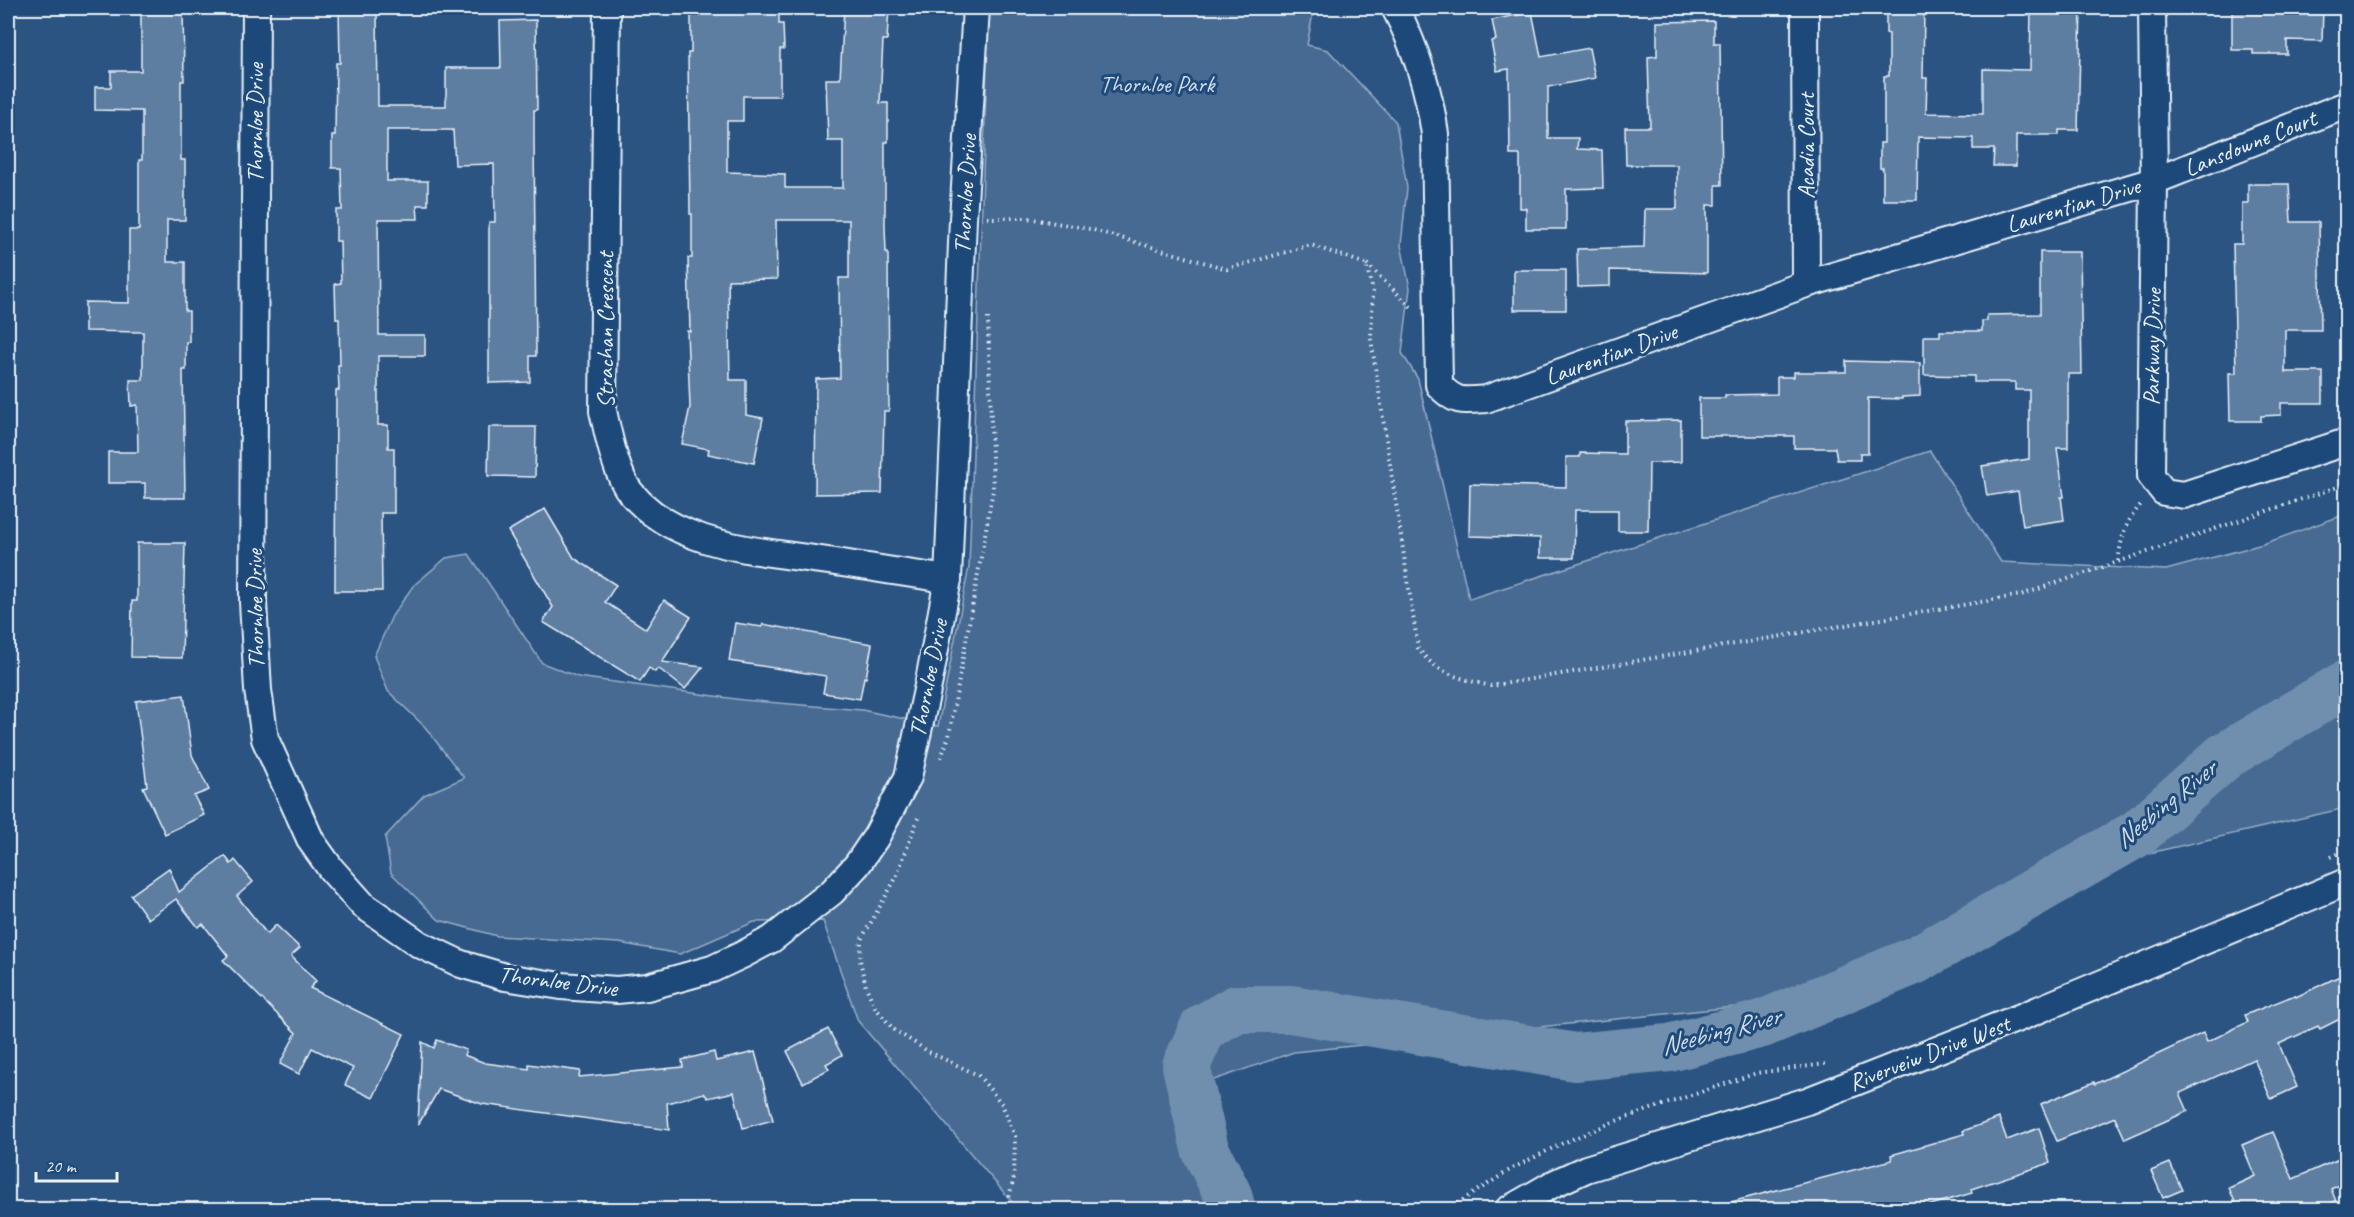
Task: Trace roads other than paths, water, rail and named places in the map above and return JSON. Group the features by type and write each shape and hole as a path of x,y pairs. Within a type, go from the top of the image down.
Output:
{"street":[{"name":"Thornloe Drive","path":"256,8 254,602 258,690 265,739 310,841 363,905 419,944 461,964 505,977 561,986 617,990 647,987 712,969 772,939 832,892 857,865 876,837 908,777 930,681 948,579 963,231 976,8"},
{"name":"Strachan Crescent","path":"607,8 603,411 612,450 629,491 650,511 676,528 714,542 948,579"},
{"name":"Laurentian Drive","path":"1395,8 1408,33 1430,99 1435,134 1439,385 1449,396 1462,401 1486,399 1806,284 2154,181"},
{"name":"Acadia Court","path":"1805,8 1806,284"},
{"name":"Parkway Drive","path":"2152,8 2154,181 2151,476 2164,492 2184,495 2346,442"},
{"name":"Lansdowne Court","path":"2154,181 2346,105"},
{"name":"Riverveiw Drive West","path":"1508,1209 1586,1169 1807,1101 2026,1015 2346,882"}],"waterway":[{"name":"Neebing River","path":"1232,1210 1228,1195 1205,1149 1186,1066 1203,1028 1236,1009 1291,1009 1575,1057 1669,1048 1762,1024 1916,960 2138,833 2225,756 2346,684"}],"park label":[{"name":"Thornloe Park","path":"1157,84"}]}
